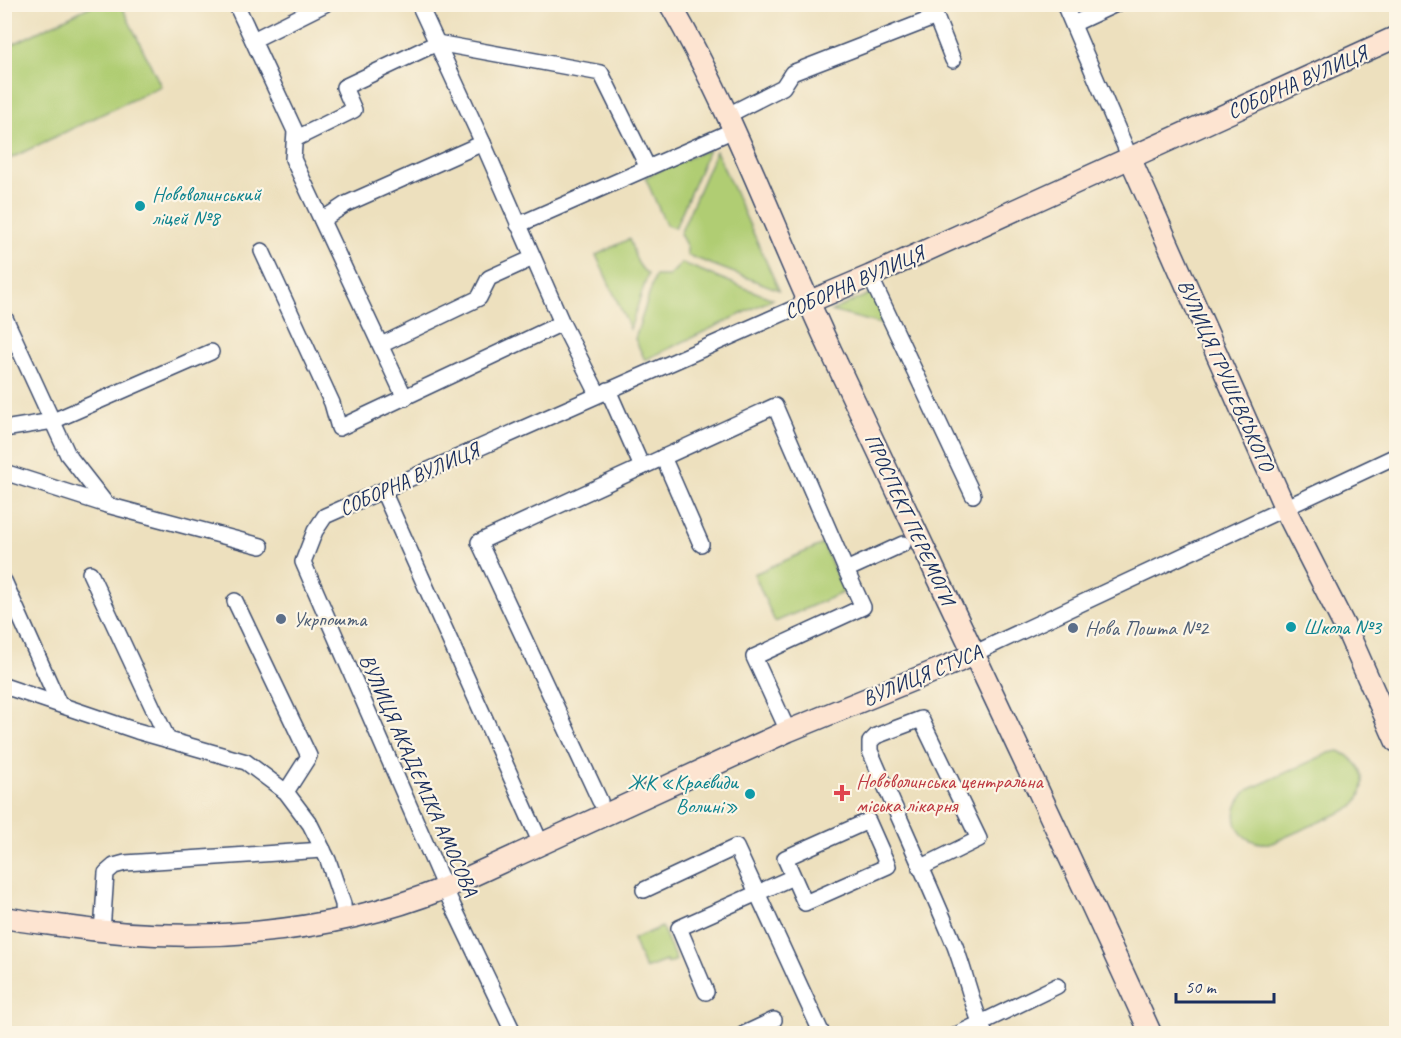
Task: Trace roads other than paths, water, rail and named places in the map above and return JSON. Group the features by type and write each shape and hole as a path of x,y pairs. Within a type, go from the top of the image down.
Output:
{"street":[{"path":"236,4 296,131 293,159 405,398"},
{"path":"253,40 325,4"},
{"path":"419,4 483,142 562,323 603,392 642,467"},
{"name":"ПРОСПЕКТ ПЕРЕМОГИ","path":"670,4 695,48 731,123 806,303 1151,1034"},
{"name":"ВУЛИЦЯ ГРУШЕВСЬКОГО","path":"1064,4 1285,507 1350,637 1396,741"},
{"path":"1073,24 1116,4"},
{"path":"518,225 648,168 731,123 783,87 792,73 936,17 953,60"},
{"name":"СОБОРНА ВУЛИЦЯ","path":"315,531 325,516 870,276 1396,37"},
{"path":"295,139 354,110 344,87 437,43 601,73 648,168"},
{"path":"322,220 346,204 483,142"},
{"path":"262,251 332,403 339,428 562,323"},
{"path":"381,345 479,298 489,278 533,258"},
{"path":"870,276 974,495"},
{"path":"4,316 68,455 107,505"},
{"path":"4,429 53,422 211,352"},
{"path":"600,801 479,542 775,406 863,607 754,657 788,731"},
{"name":"ВУЛИЦЯ СТУСА","path":"4,917 102,932 212,934 256,932 344,920 395,906 445,888 788,731 973,654 1396,456"},
{"path":"663,457 701,544"},
{"path":"4,472 107,505 261,546"},
{"path":"383,491 541,844"},
{"name":"ВУЛИЦЯ АКАДЕМІКА АМОСОВА","path":"315,531 303,562 445,888 514,1034"},
{"path":"846,570 903,544"},
{"path":"90,573 168,740"},
{"path":"4,581 59,704"},
{"path":"234,601 309,756 286,792"},
{"path":"4,686 168,740 246,762 286,792 310,824 323,850 343,904 344,920"},
{"path":"920,868 979,838 921,719 876,736 870,742 870,751 920,868 956,949 983,1028"},
{"path":"868,820 888,866 805,903 793,877 784,858 868,820"},
{"path":"644,890 736,847 822,1034"},
{"path":"102,932 106,873 114,866 125,863 323,850"},
{"path":"706,992 679,928 793,877"},
{"path":"958,1034 983,1028 1057,987"},
{"path":"744,1034 774,1020"}],"place":[{"name":"Нововолинський ліцей №8","path":"140,206"},
{"name":"Укрпошта","path":"281,619"},
{"name":"Школа №3","path":"1291,627"},
{"name":"Нова Пошта №2","path":"1073,628"},
{"name":"Нововолинська центральна міська лікарня","path":"842,793"},
{"name":"ЖК «Краєвиди Волині»","path":"750,794"}]}
